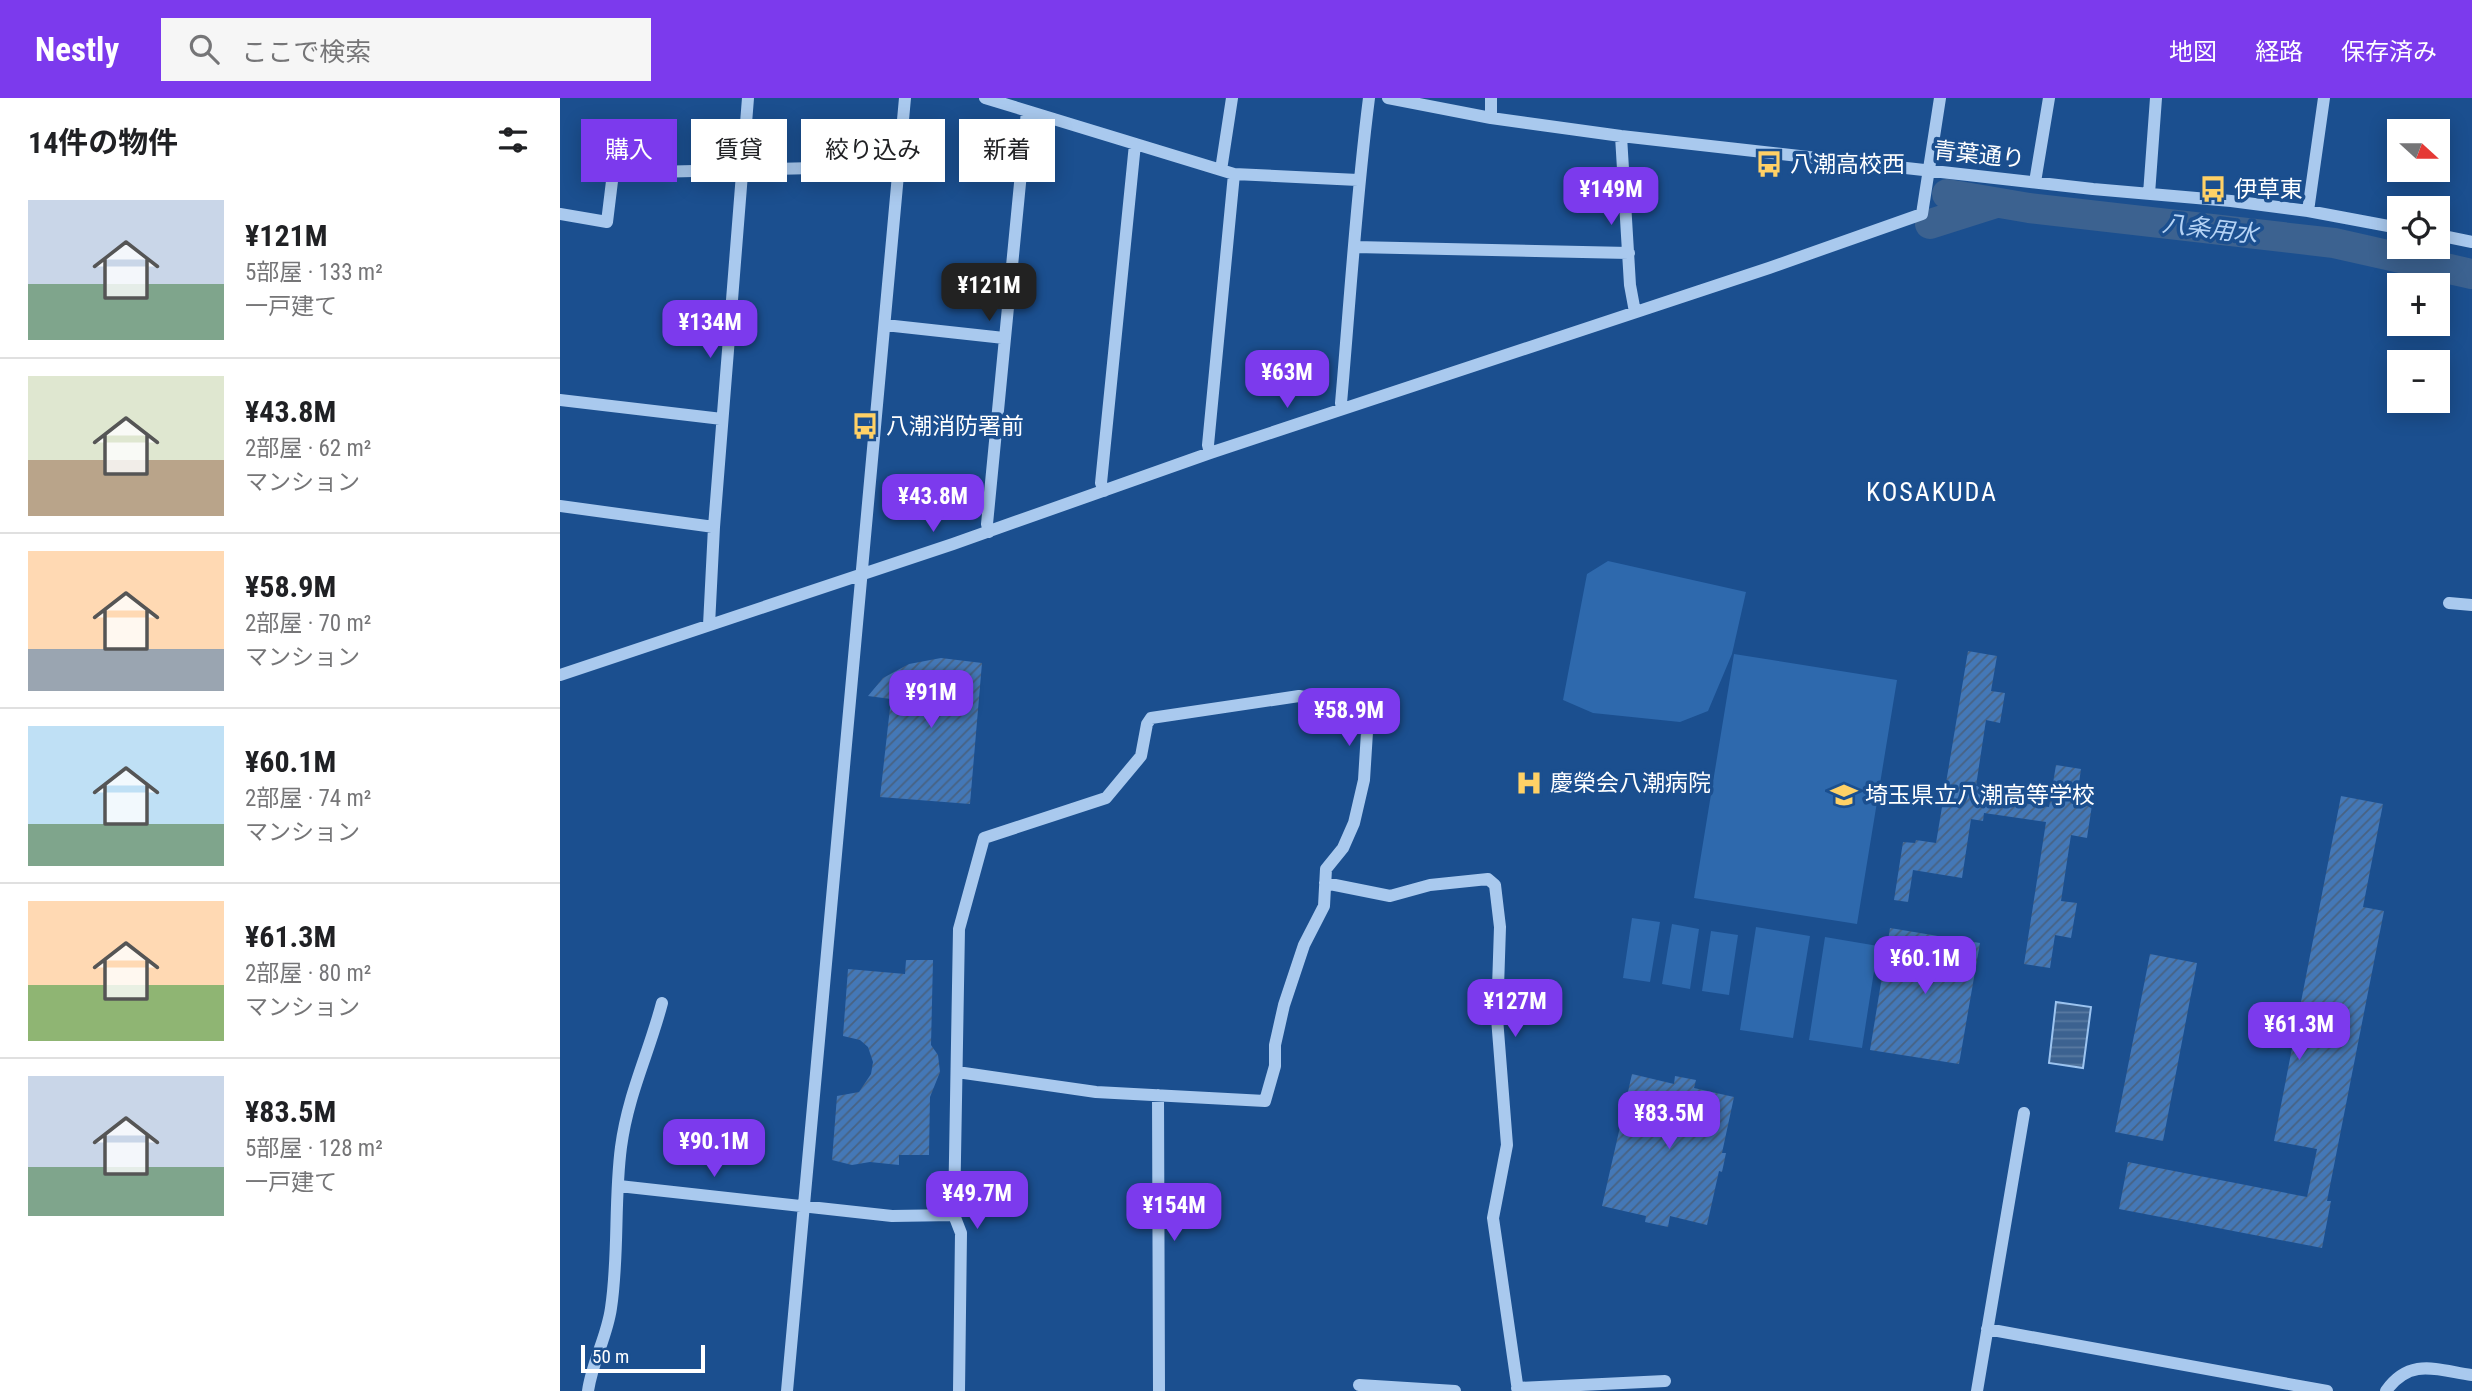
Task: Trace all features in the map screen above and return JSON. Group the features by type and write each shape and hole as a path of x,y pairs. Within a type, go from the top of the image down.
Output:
{"street":[{"path":"747,119 748,98"},
{"path":"903,119 905,98"},
{"path":"985,98 1228,172 1358,180"},
{"path":"1210,453 1208,445 1231,98"},
{"path":"1342,409 1340,403 1355,247 1358,180 1369,98"},
{"name":"青葉通り","path":"1388,98 1491,118 1621,136 2231,201 2308,211 2387,226"},
{"path":"1491,118 1492,98"},
{"path":"560,675 1922,214 1940,98"},
{"path":"2035,182 2049,98"},
{"path":"2149,194 2156,98"},
{"path":"2308,211 2324,98"},
{"path":"989,532 987,524 1027,111"},
{"path":"1621,136 1635,312"},
{"path":"1104,491 1101,483 1135,144"},
{"path":"560,214 607,222 614,173 691,171"},
{"path":"709,625 722,419 742,182"},
{"path":"787,1391 898,182"},
{"path":"2450,237 2472,242"},
{"path":"1355,247 1629,253"},
{"path":"885,325 1004,338"},
{"path":"560,400 722,419"},
{"path":"560,506 714,527"},
{"path":"2449,603 2472,605"},
{"path":"957,1072 1096,1092 1265,1101 1275,1066 1275,1045 1284,1005 1304,945 1324,906 1326,869 1343,848 1354,823 1364,780 1367,732 1340,704 1299,696 1151,718 1147,724 1141,756 1106,798 984,838 959,929 954,1216 961,1233 959,1391"},
{"path":"1325,883 1390,896 1430,885 1488,879 1495,884 1500,927 1497,1018 1507,1145 1493,1218 1517,1390 1665,1381"},
{"path":"588,1391 590,1373 611,1310 620,1150 626,1116 662,1003"},
{"path":"1158,1095 1159,1391"},
{"path":"1977,1391 2024,1112"},
{"path":"619,1185 892,1216 954,1216"},
{"path":"1987,1329 2327,1391"},
{"path":"2386,1391 2395,1379 2418,1367 2472,1375"},
{"path":"1359,1385 1455,1391"}],"shaded area":[{"path":"1608,561 1746,592 1732,654 1708,711 1680,722 1593,713 1563,700 1587,574"},
{"path":"1734,654 1897,680 1857,924 1694,898"},
{"path":"1632,918 1660,922 1650,982 1623,978"},
{"path":"1672,924 1699,929 1690,989 1662,984"},
{"path":"1756,927 1810,936 1793,1038 1740,1030"},
{"path":"1711,931 1738,935 1729,995 1702,991"},
{"path":"1825,937 1878,946 1862,1048 1809,1040"},
{"path":"2056,1002 2091,1007 2083,1068 2049,1063"}],"building":[{"path":"1968,651 1997,656 1991,691 2005,693 2000,723 1986,720 1976,786 1989,788 1987,798 2049,807 2056,765 2081,769 2076,803 2092,805 2087,838 2071,835 2061,901 2077,903 2071,938 2055,935 2050,968 2024,964 2046,822 1984,813 1983,821 1971,819 1962,878 1913,870 1908,902 1894,900 1903,842 1915,843 1916,840 1936,843"},
{"path":"941,658 982,663 970,804 880,797 891,699 868,696 883,678 909,664"},
{"path":"2341,796 2383,804 2363,907 2384,911 2327,1201 2331,1201 2322,1248 2119,1209 2128,1162 2307,1197 2317,1149 2274,1141"},
{"path":"1890,928 1980,943 1959,1064 1870,1050"},
{"path":"2150,954 2197,963 2163,1141 2115,1132"},
{"path":"906,960 933,960 931,1045 938,1055 940,1072 930,1097 929,1155 899,1155 899,1165 870,1162 852,1165 832,1160 837,1096 859,1092 871,1074 873,1062 868,1047 860,1040 843,1036 848,969 905,974"},
{"path":"1632,1074 1674,1084 1675,1076 1696,1080 1694,1088 1734,1097 1722,1153 1726,1153 1722,1172 1719,1171 1707,1225 1670,1216 1668,1227 1645,1222 1646,1216 1602,1206"}],"waterway":[{"name":"八条用水","path":"1947,194 2029,208 2334,243 2472,274"},
{"path":"1930,224 1993,204"}],"place":[{"name":"八潮高校西","path":"1769,164"},
{"name":"伊草東","path":"2213,189"},
{"name":"八潮消防署前","path":"865,426"},
{"name":"慶榮会八潮病院","path":"1529,783"},
{"name":"埼玉県立八潮高等学校","path":"1844,795"}],"district":[{"name":"KOSAKUDA","path":"1932,492"}]}
